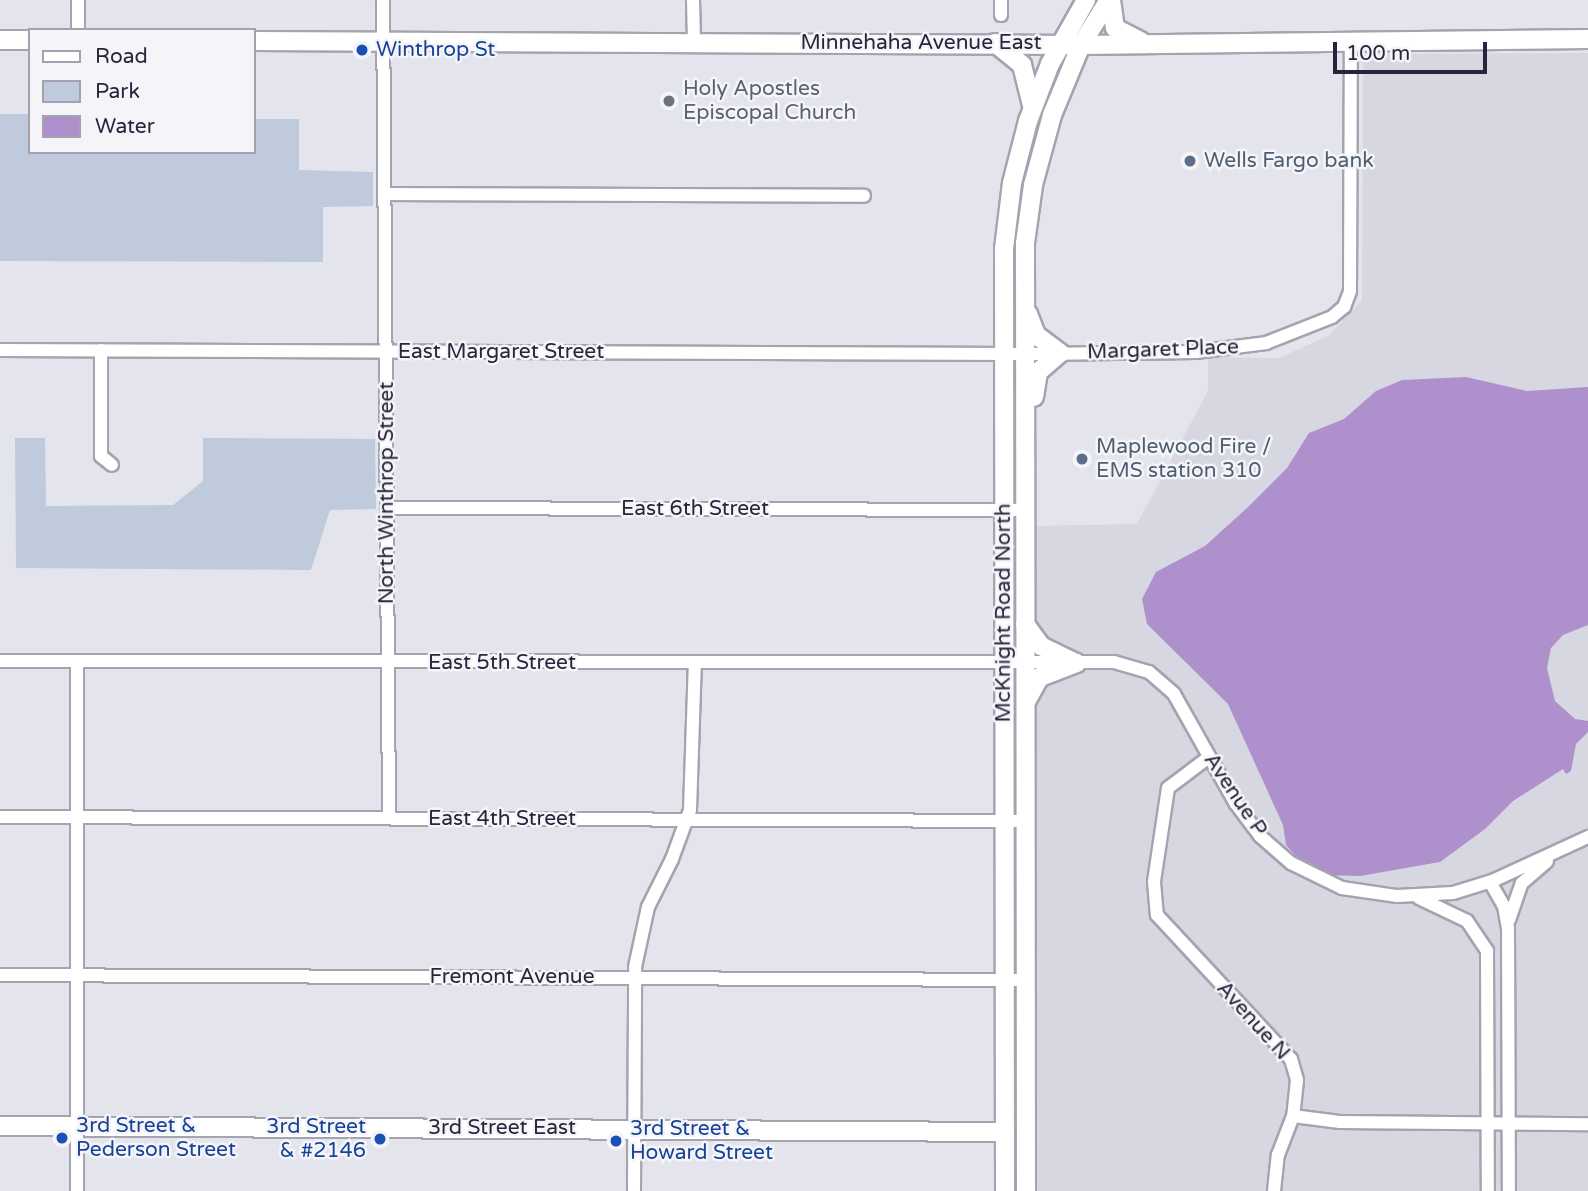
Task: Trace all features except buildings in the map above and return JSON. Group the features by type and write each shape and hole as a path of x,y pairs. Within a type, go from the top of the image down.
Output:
{"main road":[{"name":"McKnight Road North","path":"1005,1191 1003,354 1006,224 1032,107 1060,44 1086,0"},
{"name":"McKnight Road North","path":"1028,1191 1024,712 1024,300 1027,223 1036,172 1052,115 1081,45 1110,0"},
{"path":"1110,0 1115,28 1152,44"},
{"name":"Minnehaha Avenue East","path":"256,41 1081,45 1588,39"},
{"path":"0,40 28,40"},
{"path":"995,43 1022,65 1032,107"},
{"path":"1024,300 1036,335 1060,353 1038,372 1033,414 1025,437"},
{"path":"1024,622 1041,646 1076,663"},
{"path":"1024,712 1030,689 1040,677 1076,663"},
{"name":"3rd Street East","path":"0,1126 1005,1132"}],"street":[{"path":"78,0 78,28"},
{"name":"North Winthrop Street","path":"383,0 389,818"},
{"path":"693,0 694,43"},
{"path":"1001,0 1001,15"},
{"name":"Margaret Place","path":"1025,354 1236,349 1306,331 1344,307 1351,276 1351,41"},
{"path":"1351,66 1371,41"},
{"path":"385,194 864,196"},
{"name":"East Margaret Street","path":"0,350 1025,354"},
{"path":"101,350 101,456 112,465"},
{"name":"East 6th Street","path":"387,508 1024,510"},
{"name":"East 5th Street","path":"0,661 1024,664"},
{"path":"77,661 77,1191"},
{"name":"Avenue P","path":"1024,664 1114,662 1149,672 1174,694 1248,821 1291,863 1342,888 1416,896 1453,893 1490,882 1588,837"},
{"path":"634,1191 634,978 648,907 687,821 694,769 695,663"},
{"name":"Avenue N","path":"1209,757 1168,788 1154,882 1157,915 1291,1059 1297,1080 1293,1116 1278,1155 1274,1191"},
{"name":"East 4th Street","path":"0,817 1025,821"},
{"path":"1508,928 1522,883 1567,846"},
{"path":"1490,882 1504,906 1508,928 1508,1191"},
{"path":"1416,896 1467,921 1487,951 1488,1191"},
{"name":"Fremont Avenue","path":"0,975 1025,980"},
{"path":"1293,1116 1340,1122 1588,1125"}],"shaded area":[{"path":"1588,53 1588,1191 1033,1191 1031,526 1137,524 1208,391 1208,357 1279,358 1328,336 1362,300 1363,54"}],"green space":[{"path":"0,114 28,114 28,154 256,154 256,119 299,119 299,170 373,172 373,206 323,207 323,262 0,261"},
{"path":"15,438 45,438 46,506 173,505 203,481 203,438 375,439 376,509 330,510 311,570 16,568"}],"water":[{"path":"1466,377 1527,391 1588,387 1588,625 1563,635 1551,648 1547,668 1555,701 1575,719 1588,721 1588,732 1576,744 1571,771 1566,774 1563,769 1513,801 1485,829 1440,862 1360,876 1320,875 1309,871 1286,845 1283,825 1228,704 1147,624 1142,599 1156,572 1205,546 1247,508 1287,468 1309,433 1344,419 1376,391 1402,380"}],"place":[{"name":"Winthrop St","path":"362,50"},
{"name":"Holy Apostles Episcopal Church","path":"669,101"},
{"name":"Wells Fargo bank","path":"1190,161"},
{"name":"Maplewood Fire / EMS station 310","path":"1082,459"},
{"name":"3rd Street & Pederson Street","path":"62,1138"},
{"name":"3rd Street & #2146","path":"380,1139"},
{"name":"3rd Street & Howard Street","path":"616,1141"}]}
